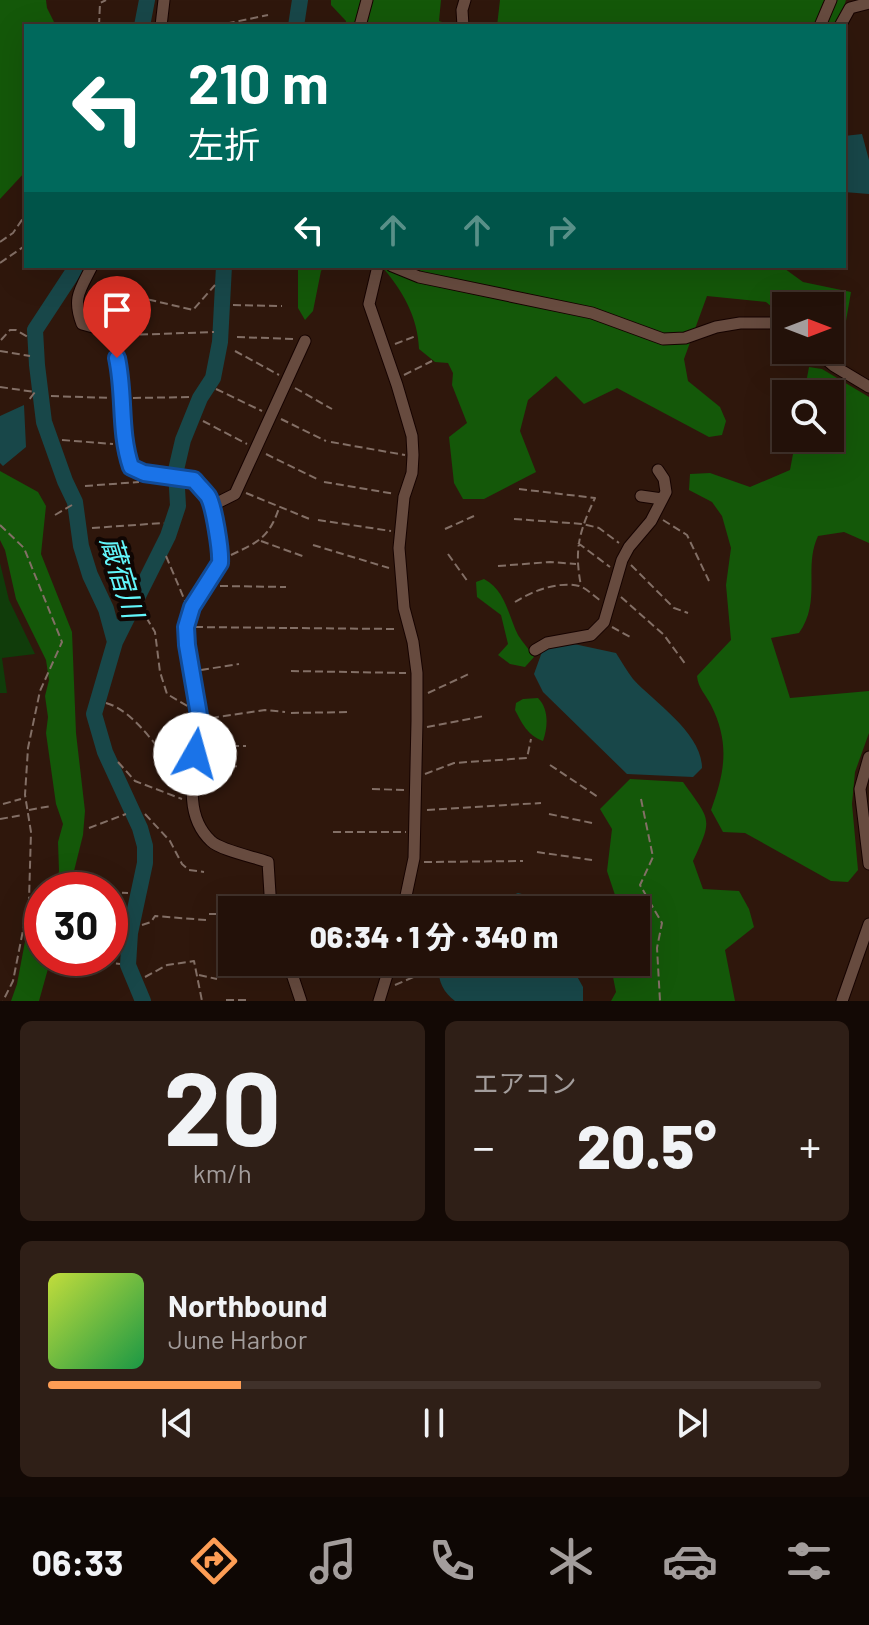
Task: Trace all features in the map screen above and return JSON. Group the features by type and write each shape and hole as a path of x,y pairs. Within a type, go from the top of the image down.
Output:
{"street":[{"path":"161,24 164,0"},
{"path":"361,24 367,0"},
{"path":"463,24 465,0"},
{"path":"821,24 831,0"},
{"path":"841,24 850,8 869,3"},
{"path":"91,268 76,297 76,308 82,324 104,330 114,342 121,374 123,444 131,467 144,473 194,480 209,497 220,563 192,607 186,627 200,721 191,779 194,806 201,826 212,842 268,862 270,896"},
{"path":"378,268 369,304 401,397 412,436 413,455 412,473 404,497 399,548 404,608 417,673 414,858 409,896"},
{"path":"397,268 419,277 592,313 663,339 685,338 716,327 740,323 772,323"},
{"path":"211,506 235,494 302,340"},
{"path":"832,364 869,387"},
{"path":"535,650 547,643 591,635 597,630 608,609 622,560 651,521 666,492 666,484 658,470"},
{"path":"641,496 662,499"},
{"path":"869,757 860,789 860,801 869,864"},
{"path":"842,1001 869,924"},
{"path":"294,976 301,1001"},
{"path":"379,1001 387,976"}],"path":[{"path":"99,24 100,3 106,0"},
{"path":"225,24 268,15"},
{"path":"0,242 13,233 24,217"},
{"path":"0,263 24,246"},
{"path":"117,303 125,294 193,310 215,285"},
{"path":"233,305 282,306"},
{"path":"1,340 10,330 28,337"},
{"path":"128,335 214,332"},
{"path":"387,347 416,336"},
{"path":"237,337 302,340"},
{"path":"0,351 30,356"},
{"path":"235,351 284,377"},
{"path":"399,377 432,361"},
{"path":"290,386 332,409"},
{"path":"0,387 35,392 28,401"},
{"path":"216,389 267,413"},
{"path":"51,396 117,398"},
{"path":"131,398 191,397"},
{"path":"275,417 329,441 406,456"},
{"path":"203,421 251,446"},
{"path":"62,440 118,444"},
{"path":"260,451 319,480"},
{"path":"85,486 140,482"},
{"path":"324,482 400,494"},
{"path":"519,489 595,498 578,543 577,564 581,586"},
{"path":"241,491 312,520"},
{"path":"55,515 72,505"},
{"path":"225,558 260,541 273,527 279,508"},
{"path":"445,529 474,516"},
{"path":"658,517 687,535 709,581"},
{"path":"514,519 583,524 599,528 623,546"},
{"path":"318,520 396,531"},
{"path":"92,528 164,523"},
{"path":"0,525 24,548 62,642 40,691 28,748 25,795 31,850 29,900 13,981 3,1001"},
{"path":"260,541 305,557"},
{"path":"578,543 614,571"},
{"path":"313,545 394,569"},
{"path":"448,554 468,582"},
{"path":"166,556 187,606"},
{"path":"627,561 674,608 688,613"},
{"path":"498,566 550,562 577,564"},
{"path":"215,585 286,587"},
{"path":"515,602 525,595 557,585 581,586 605,604"},
{"path":"617,594 664,635 686,665"},
{"path":"140,607 155,632 160,672 167,694 193,709"},
{"path":"606,625 632,638"},
{"path":"193,627 403,629"},
{"path":"196,671 239,664"},
{"path":"291,671 411,673"},
{"path":"421,694 432,692 471,673"},
{"path":"106,703 119,707 133,720 184,781"},
{"path":"206,719 265,710 285,712"},
{"path":"291,713 349,712"},
{"path":"422,728 484,716"},
{"path":"424,774 454,763 527,758 531,739"},
{"path":"202,746 246,746"},
{"path":"118,762 135,781 183,800"},
{"path":"550,765 598,797"},
{"path":"198,769 240,766"},
{"path":"372,789 413,790"},
{"path":"3,804 21,799"},
{"path":"641,799 653,857 640,885 662,923 657,948 660,1001"},
{"path":"423,810 541,803"},
{"path":"27,811 51,806"},
{"path":"89,828 126,814"},
{"path":"145,814 170,841 182,864 189,870 204,872"},
{"path":"549,814 592,823"},
{"path":"0,819 23,815"},
{"path":"333,832 411,832"},
{"path":"537,852 592,860"},
{"path":"420,862 523,861"},
{"path":"209,914 218,914"},
{"path":"142,925 151,922 155,916 206,920"},
{"path":"145,977 167,965 194,961 202,1001"},
{"path":"197,975 217,979"},
{"path":"390,988 416,976"},
{"path":"226,1000 246,1000"}],"green space":[{"path":"0,0 46,0 55,24 24,24 24,173 0,199"},
{"path":"331,0 441,0 439,21 449,24 346,24 331,5"},
{"path":"500,0 846,0 839,24 497,24"},
{"path":"298,268 323,268 313,311 305,320 298,308"},
{"path":"383,268 784,268 803,282 851,292 844,322 844,292 772,292 772,307 766,302 707,296 684,359 688,381 720,407 726,421 722,435 709,437 617,388 584,404 556,376 528,400 520,431 536,472 484,499 463,499 454,483 449,437 467,423 452,385 453,373 448,363 435,362 419,349 416,326 408,304"},
{"path":"809,367 822,369 840,380 807,380"},
{"path":"844,382 869,397 869,543 844,532 818,536 812,560 810,608 806,621 799,633 771,638 790,698 869,691 869,733 855,772 852,804 858,870 848,882 831,881 745,833 723,832 711,810 720,783 723,745 717,719 697,676 731,640 726,585 731,548 722,516 712,502 689,490 690,474 710,473 750,487 790,470 793,452 844,452"},
{"path":"0,471 38,492 46,506 41,554 72,632 76,733 85,811 74,872 59,872 58,842 63,824 56,804 46,733 48,717 45,696 49,680 46,660 16,599 0,540"},
{"path":"0,563 9,600 35,654 2,658 7,693 0,693"},
{"path":"484,579 502,597 518,635 534,657 525,667 510,664 498,655 508,644 501,615 477,597 476,582"},
{"path":"538,698 546,718 543,741 529,732 515,710 516,703 523,699"},
{"path":"630,779 683,782 706,820 704,836 693,861 703,889 739,891 754,927 725,950 735,1001 611,1001 616,992 613,976 650,976 650,896 615,896 607,871 612,829 600,809"},
{"path":"24,947 24,976 46,976 39,1001 11,1001"}],"water":[{"path":"862,134 869,160 869,194 846,192 846,136"},
{"path":"24,405 26,447 3,466 0,463 0,416"},
{"path":"574,644 616,653 633,679 676,719 700,755 702,768 693,777 627,774 543,692 534,674 543,649"},
{"path":"439,976 577,976 583,987 583,1001 455,1001 441,984"}],"waterway":[{"name":"蔵宿川","path":"142,24 147,0"},
{"path":"296,24 300,0"},
{"name":"蔵宿川","path":"76,268 35,330 37,365 44,422 75,502 81,546 106,609 115,642 94,714 105,752 140,828 145,846 145,863 130,933 128,965 143,1001"},
{"path":"115,642 168,536 178,506 176,470 183,440 200,398 213,378 220,342 224,268"}],"route":[{"path":"117,358 121,374 123,444 131,467 144,473 194,480 209,497 221,555 214,575 192,607 186,627 200,721 195,754"}]}
